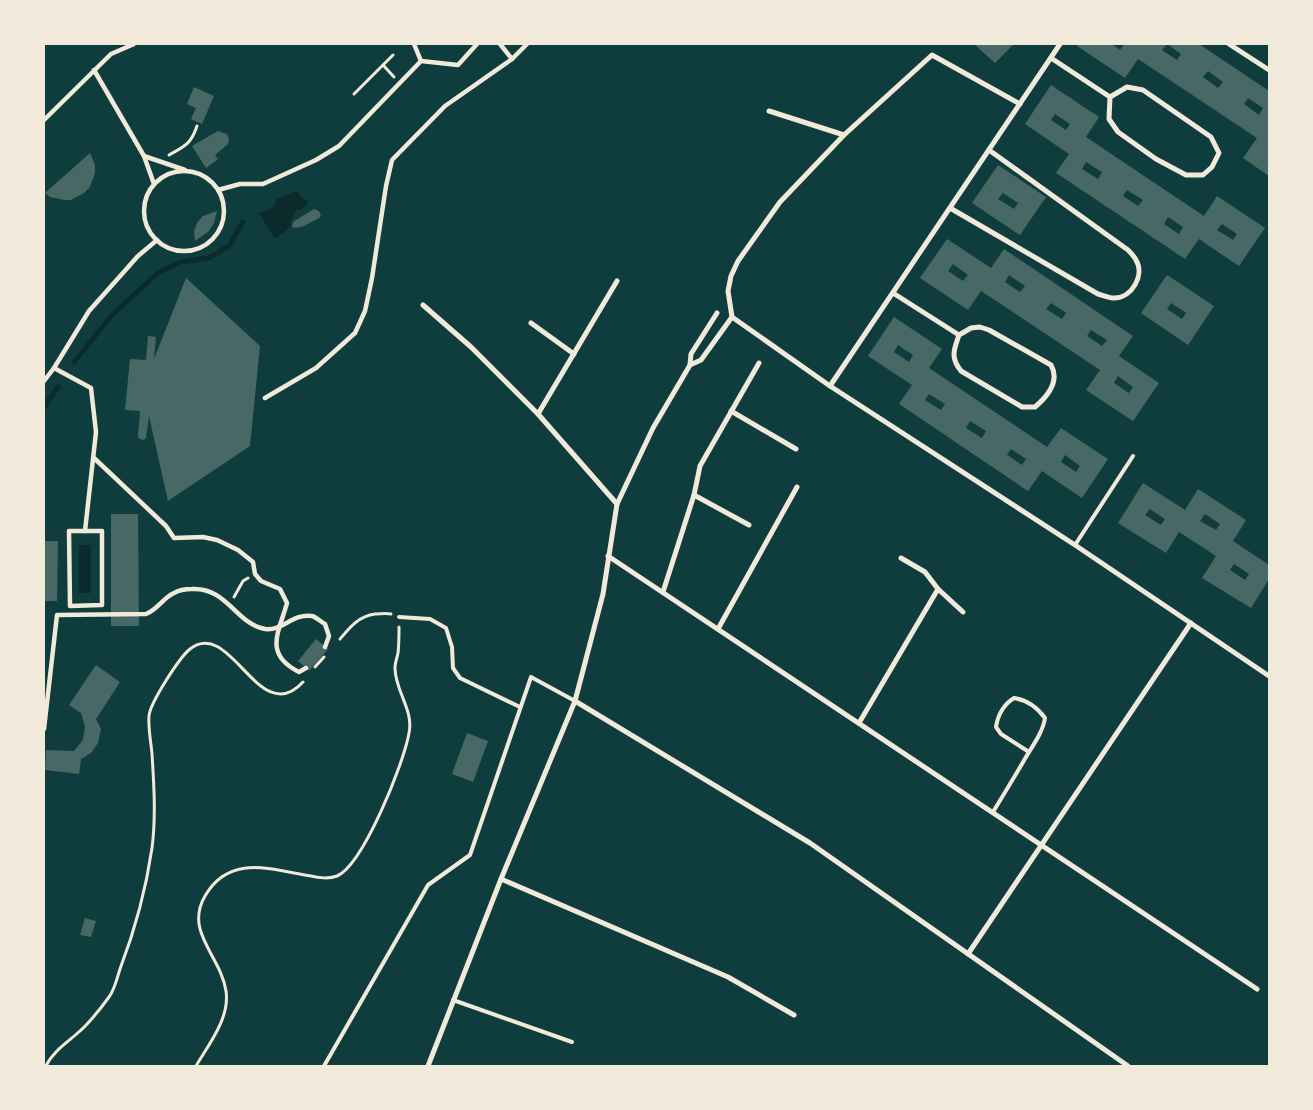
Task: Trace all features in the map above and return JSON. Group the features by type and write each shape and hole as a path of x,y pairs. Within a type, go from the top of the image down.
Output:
{"street":[{"path":"44,120 111,54 134,44"},
{"path":"414,44 421,61"},
{"path":"421,61 458,65 477,44"},
{"path":"500,44 512,59"},
{"path":"266,398 316,368 355,333 365,311 392,160 445,106 512,59 527,44"},
{"path":"830,386 1060,44"},
{"path":"1229,44 1269,70"},
{"path":"1020,104 932,55 844,135 780,202 738,261 731,276 728,291 732,317 830,386 1075,545 1269,676"},
{"path":"1051,58 1110,98"},
{"path":"218,190 240,184 263,184 316,160 339,146 421,61"},
{"path":"94,70 144,156 154,184"},
{"path":"1127,87 1143,90 1211,137 1219,153 1212,167 1204,175 1186,175 1156,159 1118,132 1109,119 1110,98 1127,87"},
{"path":"769,111 844,135"},
{"path":"950,208 1098,294 1113,298 1124,295 1133,288 1139,274 1137,260 1128,250 989,150"},
{"path":"144,156 199,174 210,180 218,190 223,202 224,214 221,227 214,237 204,245 193,250 180,250 167,247 157,240 149,230 145,218 145,206 148,194 154,184 175,172 187,171"},
{"path":"44,381 90,311 138,256 157,240"},
{"path":"538,414 617,281"},
{"path":"893,293 959,335"},
{"path":"423,305 471,346 538,414 618,504"},
{"path":"428,1066 501,879 574,701 603,594 618,504 653,428 690,365 691,354 717,313"},
{"path":"690,365 701,360 732,317"},
{"path":"531,323 574,354"},
{"path":"980,327 989,330 1051,365 1054,371 1054,380 1046,398 1035,407 1022,407 961,371 955,364 953,352 959,335 971,328 980,327"},
{"path":"663,592 694,495 700,466 759,363"},
{"path":"54,368 91,388 96,432 86,531"},
{"path":"731,411 796,449"},
{"path":"94,458 166,526 174,538 203,537 217,540 238,550 252,562 255,574 261,581 280,589 287,602 282,620 277,629 275,645 287,666 299,672 306,668"},
{"path":"718,629 797,487"},
{"path":"694,495 749,525"},
{"path":"69,531 102,531 102,605 86,606 70,606 69,531"},
{"path":"608,556 1257,989"},
{"path":"901,558 925,572 938,589 963,612"},
{"path":"44,729 57,615 146,614 155,610 173,593 184,589 200,588 212,592 254,626 266,629 277,629 290,620 312,616 325,624 330,636 325,646"},
{"path":"860,723 938,589"},
{"path":"86,606 86,614"},
{"path":"968,954 1190,623"},
{"path":"574,701 810,843 1128,1066"},
{"path":"501,879 728,977 794,1015"},
{"path":"1115,1066 1118,1060"}],"lane":[{"path":"1075,545 1133,456"},
{"path":"399,617 430,619 446,628 452,647 453,668 460,678 520,707"},
{"path":"324,1066 428,885 470,855 531,677 574,701"},
{"path":"993,812 1029,752 1044,727 1045,718 1040,711 1023,700 1014,698 1006,703 998,718 996,727 1001,734 1029,752"},
{"path":"453,1000 572,1042"}],"path":[{"path":"354,94 393,54"},
{"path":"383,65 400,82"},
{"path":"164,163 167,156 187,145 194,136 197,126"},
{"path":"230,605 243,581 255,574"},
{"path":"196,1066 217,1031 225,1010 226,991 224,983 218,966 206,946 199,928 199,912 205,896 215,882 229,872 244,868 265,867 320,878 336,877 350,866 377,820 409,734 410,716 400,691 395,668 399,644 399,617 387,613 364,615 351,625 334,645"},
{"path":"46,1066 50,1058 82,1030 111,995 126,955 149,868 154,833 149,714 170,674 190,649 208,643 223,649 258,684 270,692 279,694 289,691 300,685 304,680"},
{"path":"313,670 328,652"}],"water":[{"path":"298,192 301,197 307,200 307,204 301,210 296,210 288,229 275,239 259,213 272,207 277,199"},
{"path":"79,545 91,545 91,593 79,593"}],"building":[{"path":"974,44 1014,44 995,63"},
{"path":"1079,44 1112,44 1120,50 1124,44 1167,44 1199,44 1269,91 1269,176 1243,158 1257,138 1138,59 1125,78 1077,46","holes":["1167,44 1181,54 1177,60 1162,50","1208,71 1223,82 1218,88 1203,77","1248,98 1263,108 1259,115 1244,104"]},
{"path":"1051,85 1099,117 1086,137 1204,216 1217,196 1265,228 1239,266 1199,239 1185,259 1056,173 1069,154 1025,124","holes":["1055,114 1070,124 1066,130 1051,120","1086,162 1102,172 1098,179 1082,169","1127,190 1143,200 1138,206 1123,196","1168,217 1183,227 1179,234 1164,224","1222,224 1237,234 1233,240 1217,230"]},
{"path":"194,87 214,96 202,124 191,119 196,108 187,104"},
{"path":"218,131 227,134 228,144 215,155 218,159 206,168 192,146"},
{"path":"90,153 95,165 95,173 90,187 84,193 71,200 64,200 50,197 45,193"},
{"path":"998,165 1046,197 1020,235 972,203","holes":["1003,193 1018,203 1014,209 998,199"]},
{"path":"314,209 319,211 321,216 319,218 304,226 292,227 293,222"},
{"path":"217,211 214,223 208,232 195,241 194,231 197,223 203,216"},
{"path":"947,239 991,268 1004,249 1133,336 1119,356 1159,383 1133,421 1086,390 1100,370 981,291 968,310 920,278","holes":["953,264 968,275 963,281 948,271","1009,275 1025,286 1020,292 1005,282","1051,303 1066,313 1062,319 1046,309","1091,330 1107,340 1102,346 1087,336","1118,376 1133,387 1129,393 1114,383"]},
{"path":"1167,275 1214,306 1188,345 1141,313","holes":["1171,303 1186,313 1182,319 1167,309"]},
{"path":"186,278 260,346 250,446 168,501 149,416 146,438 143,440 138,437 140,411 125,410 130,359 146,360 148,336 156,337 154,359"},
{"path":"894,317 942,349 929,368 1047,447 1061,428 1108,459 1082,498 1042,471 1028,491 899,404 912,385 868,356","holes":["898,345 913,355 909,362 894,352","929,394 945,404 941,410 925,400","970,421 986,431 982,438 966,428","1011,449 1026,459 1022,465 1007,455","1065,455 1080,466 1076,472 1061,462"]},
{"path":"1143,483 1185,510 1198,489 1246,520 1233,541 1269,565 1269,579 1251,608 1202,578 1216,556 1179,532 1166,553 1118,523","holes":["1150,509 1165,519 1161,525 1145,515","1205,514 1220,524 1216,530 1200,521","1234,564 1249,574 1245,580 1230,570"]},
{"path":"111,514 138,514 139,626 111,626"},
{"path":"44,541 58,541 57,601 44,601"},
{"path":"316,639 328,649 309,671 298,661"},
{"path":"96,665 120,682 96,719 101,729 98,743 91,753 81,759 79,774 45,770 46,750 74,751 83,740 85,727 81,713 69,705"},
{"path":"467,733 488,741 473,782 452,774"},
{"path":"85,918 96,921 91,937 80,935"}],"waterway":[{"path":"74,362 113,314 158,273 180,262 209,258 229,246 243,222"},
{"path":"44,407 58,387"}]}
